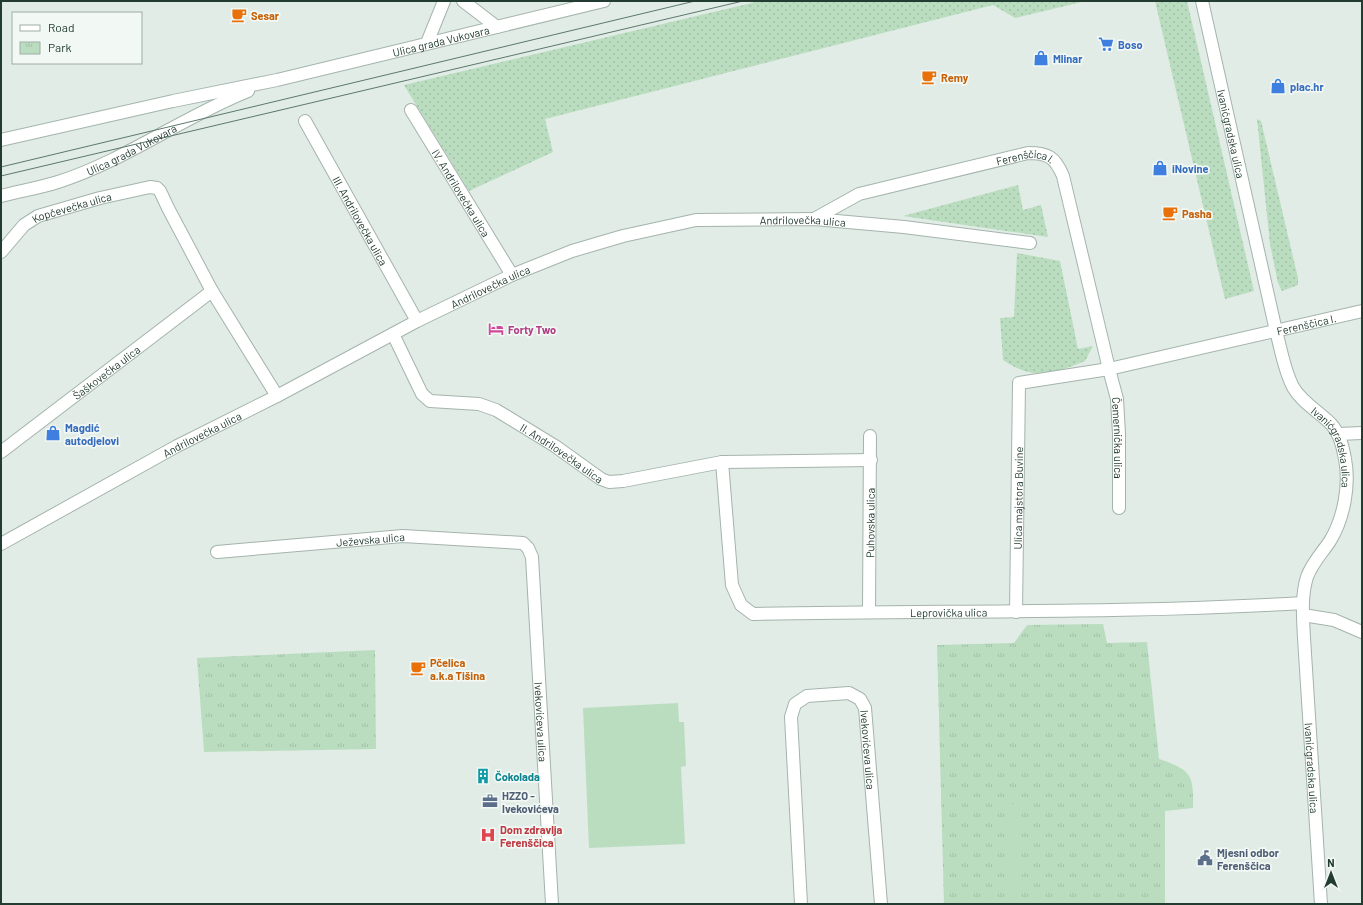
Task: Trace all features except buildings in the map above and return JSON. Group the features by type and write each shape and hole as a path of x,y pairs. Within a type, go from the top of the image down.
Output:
{"street":[{"path":"427,43 444,1"},
{"path":"463,1 497,27"},
{"name":"Ulica grada Vukovara","path":"1,140 173,101 277,80 604,1"},
{"name":"Ivanićgradska ulica","path":"1202,1 1276,332 1293,387 1301,397 1333,425 1338,434 1346,461 1344,505 1336,530 1312,564 1307,577 1303,609 1321,904"},
{"name":"Ulica grada Vukovara","path":"1,196 57,183 86,171 147,142 222,101 277,80"},
{"name":"IV. Andrilovečka ulica","path":"411,110 512,275"},
{"name":"III. Andrilovečka ulica","path":"305,121 417,321"},
{"name":"Ferenščica I.","path":"814,219 859,194 1028,153 1042,153 1052,158 1058,165 1063,176 1109,368"},
{"name":"Kopčevečka ulica","path":"1,252 24,225 38,216 100,198 150,187 157,188 160,191 212,291"},
{"name":"Andrilovečka ulica","path":"1,544 177,446 277,396 417,321 512,275 572,251 623,236 696,220 814,219 904,227 1030,243"},
{"path":"212,291 277,396"},
{"name":"Šaškovečka ulica","path":"1,452 212,291"},
{"name":"Ferenščica I.","path":"1019,383 1109,368 1276,332 1362,311"},
{"name":"II. Andrilovečka ulica","path":"393,334 422,394 430,401 478,404 496,410 549,442 601,479 609,482 623,481 722,462 871,460"},
{"name":"Čemernička ulica","path":"1109,368 1116,399 1119,434 1119,508"},
{"name":"Ulica majstora Buvine","path":"1016,612 1019,383"},
{"path":"1338,434 1362,433"},
{"name":"Puhovska ulica","path":"868,611 871,460 870,436"},
{"name":"Leprovička ulica","path":"722,462 732,584 741,605 753,614 868,611 1016,612 1303,609 1362,632"},
{"name":"Ježevska ulica","path":"217,552 403,536 523,543"},
{"name":"Ivekovićeva ulica","path":"523,543 528,548 532,557 552,904"},
{"name":"Ivekovićeva ulica","path":"801,904 791,717 795,704 807,696 849,694 860,699 865,708 881,904"}],"green space":[{"path":"760,1 1086,1 1015,18 993,5 545,119 553,152 469,191 404,85"},
{"path":"1155,1 1187,1 1254,291 1225,299"},
{"path":"1257,119 1261,121 1298,278 1298,285 1282,291 1278,283 1270,244"},
{"path":"1018,185 1023,210 1041,205 1048,237 903,216"},
{"path":"1017,253 1060,261 1078,349 1093,346 1085,361 1053,372 1034,373 1014,367 1003,360 1000,318 1014,317"},
{"path":"1103,624 1107,643 1147,642 1159,759 1184,770 1191,780 1193,788 1193,808 1165,811 1165,904 944,904 937,645 1014,643 1027,625"},
{"path":"375,650 376,749 204,752 197,658"},
{"path":"678,703 679,722 684,722 686,766 681,767 685,844 589,848 583,708"},
{"path":"1005,804 1018,804 1023,892 1010,893"}],"tram line":[{"path":"1,167 695,1"},
{"path":"1,176 743,1"}],"place":[{"name":"Sesar","path":"239,15"},
{"name":"Boso","path":"1106,44"},
{"name":"Mlinar","path":"1041,58"},
{"name":"Remy","path":"929,77"},
{"name":"plac.hr","path":"1278,86"},
{"name":"iNovine","path":"1160,168"},
{"name":"Pasha","path":"1170,213"},
{"name":"Forty Two","path":"496,329"},
{"name":"Magdić autodjelovi","path":"53,433"},
{"name":"Pčelica a.k.a Tišina","path":"418,668"},
{"name":"Čokolada","path":"483,776"},
{"name":"HZZO - Ivekovićeva","path":"490,801"},
{"name":"Dom zdravlja Ferenščica","path":"488,835"},
{"name":"Mjesni odbor Ferenščica","path":"1205,858"}]}
